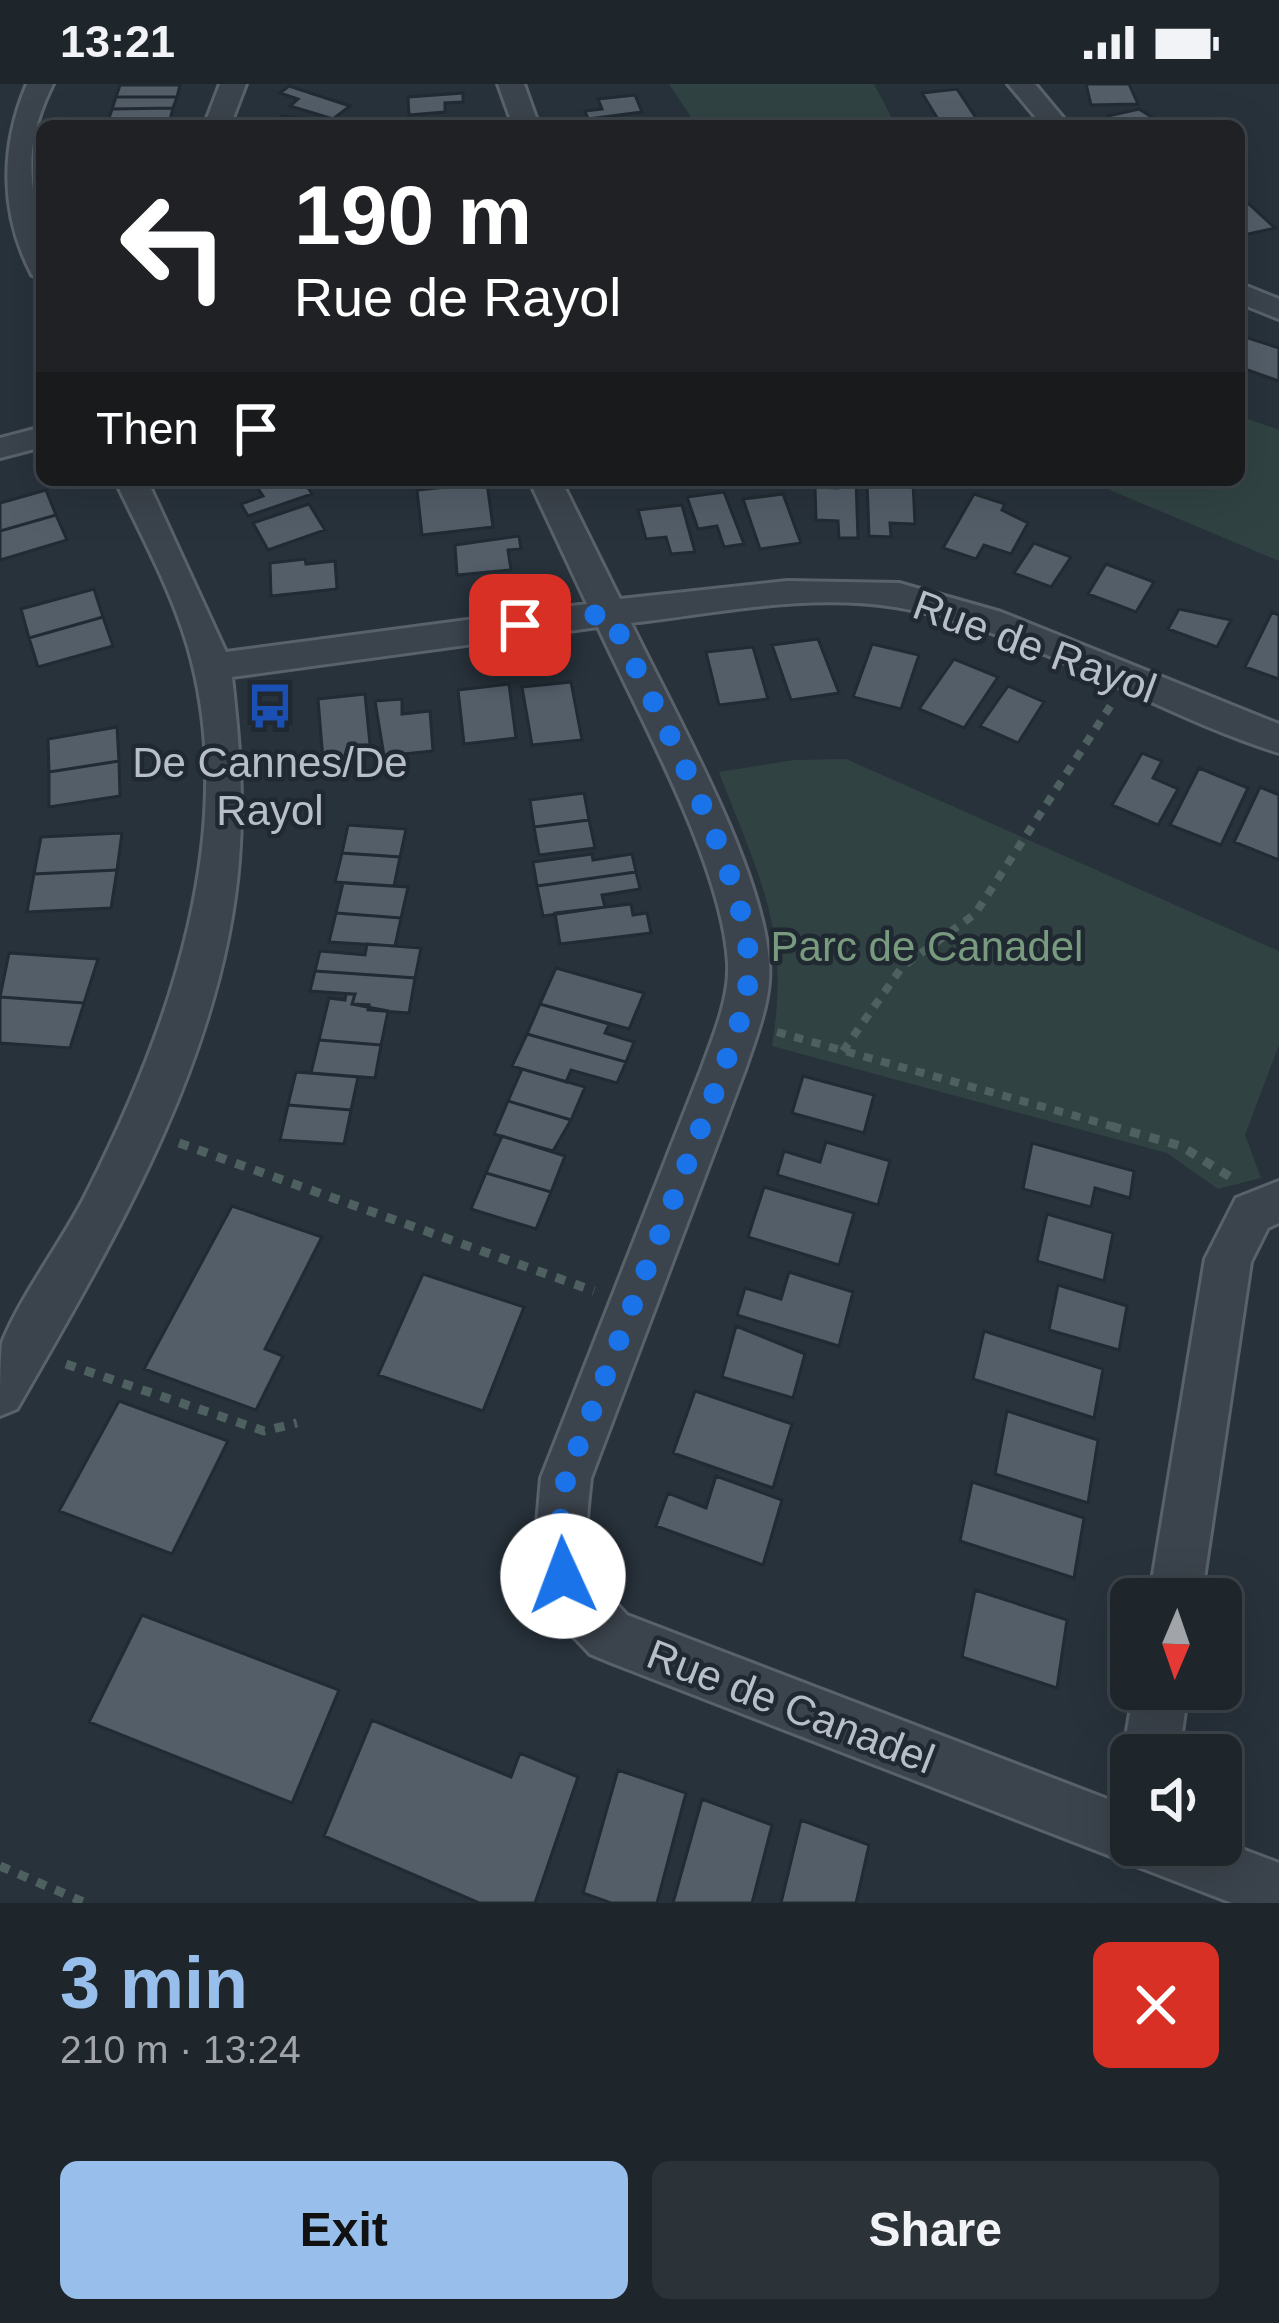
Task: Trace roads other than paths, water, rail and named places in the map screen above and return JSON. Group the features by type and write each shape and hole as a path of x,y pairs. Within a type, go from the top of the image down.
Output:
{"street":[{"path":"36,247 15,192 13,149 40,84"},
{"path":"219,120 233,84"},
{"path":"512,84 524,120"},
{"path":"1021,84 1052,120"},
{"path":"1245,295 1279,310"},
{"path":"0,448 36,438"},
{"path":"0,1392 12,1347 143,1130 197,976 214,883 223,746 212,667 188,600 134,486"},
{"name":"Rue de Canadel","path":"548,486 687,777 736,902 749,965 740,1022 566,1478 557,1545 563,1576 578,1606 609,1635 1110,1828"},
{"name":"Rue de Rayol","path":"212,667 808,591 899,596 988,621 1279,739"},
{"path":"1178,1578 1228,1259 1252,1213 1275,1203"},
{"path":"1210,1866 1279,1892"}],"place":[{"name":"De Cannes/De Rayol","path":"270,706"}],"park label":[{"name":"Parc de Canadel","path":"927,946"}]}
